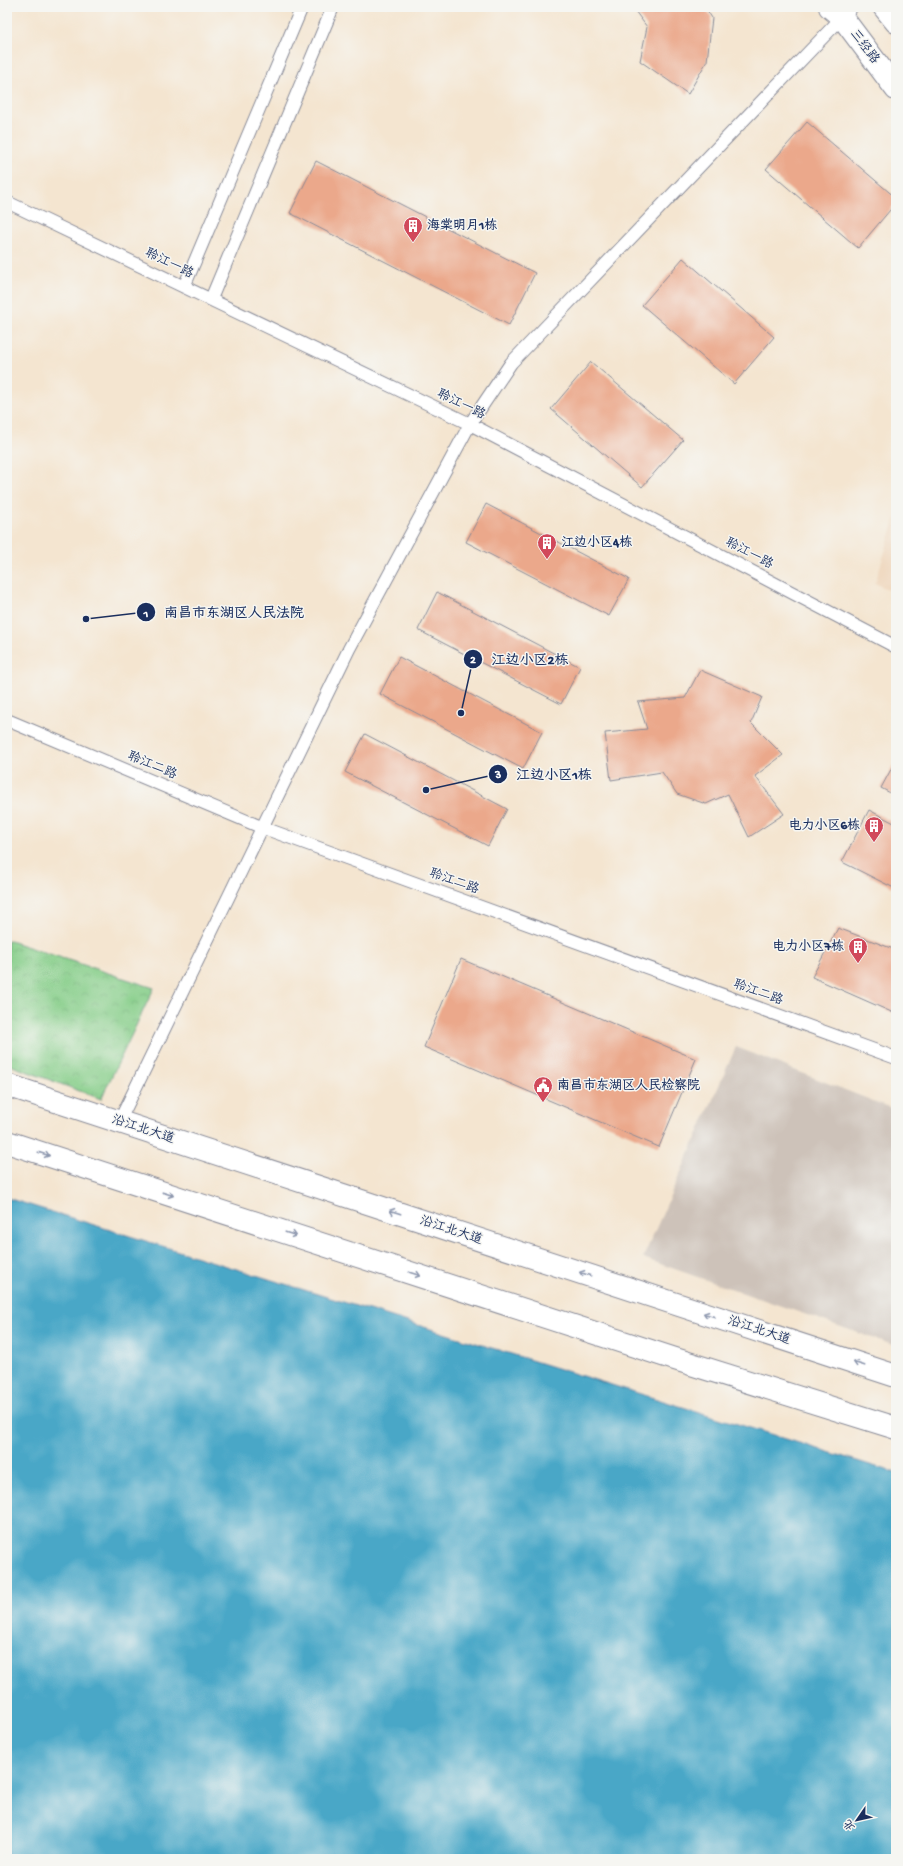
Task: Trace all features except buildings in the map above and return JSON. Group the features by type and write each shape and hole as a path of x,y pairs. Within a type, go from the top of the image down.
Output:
{"main road":[{"path":"884,7 896,22"},
{"name":"三经路","path":"841,10 896,89"},
{"name":"沿江北大道","path":"7,1085 896,1376"},
{"path":"7,1142 675,1359 896,1428"}],"lane":[{"path":"184,287 302,7"},
{"path":"211,300 333,7"},
{"path":"118,1122 349,649 470,424 511,363 841,10"},
{"name":"聆江一路","path":"7,202 470,424 896,647"},
{"name":"聆江二路","path":"7,720 262,827 896,1058"}],"shaded area":[{"path":"896,517 896,594 875,583"},
{"path":"736,1047 896,1110 896,1346 643,1258"}],"green space":[{"path":"7,940 154,988 101,1099 7,1064"}],"water":[{"path":"7,1198 896,1473 896,1859 7,1859"}],"place":[{"name":"海棠明月1栋","path":"413,243"},
{"name":"江边小区4栋","path":"547,560"},
{"name":"南昌市东湖区人民法院","path":"86,619"},
{"name":"江边小区2栋","path":"461,713"},
{"name":"江边小区1栋","path":"426,790"},
{"name":"电力小区6栋","path":"874,843"},
{"name":"电力小区7栋","path":"858,964"},
{"name":"南昌市东湖区人民检察院","path":"543,1103"}]}
